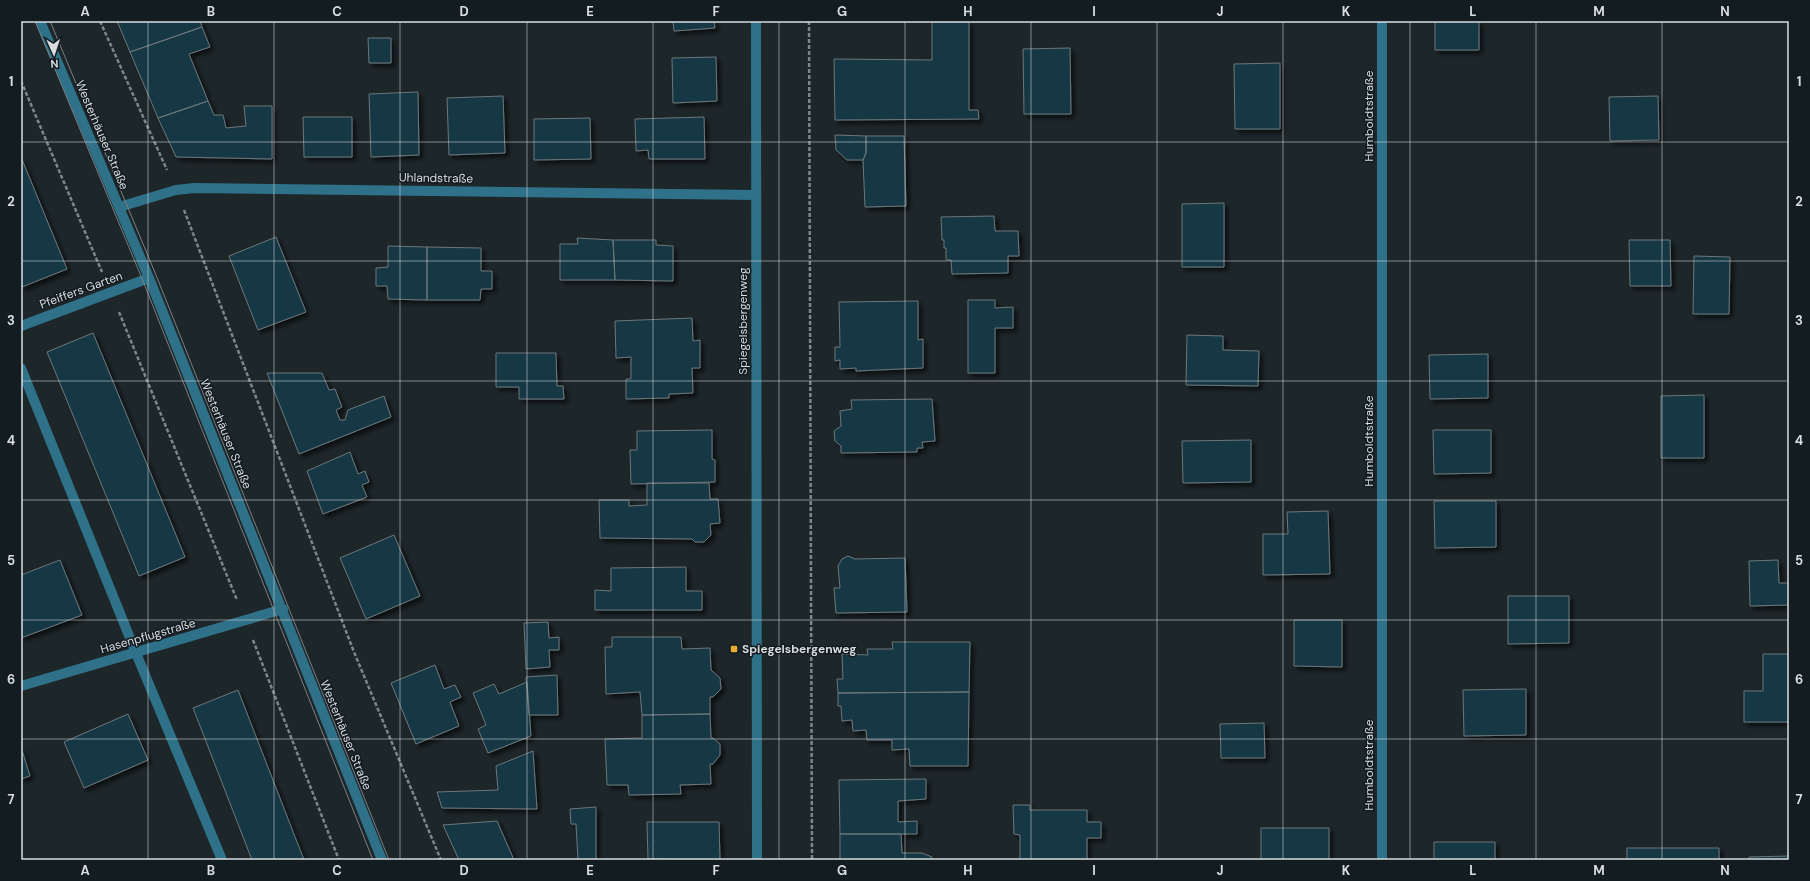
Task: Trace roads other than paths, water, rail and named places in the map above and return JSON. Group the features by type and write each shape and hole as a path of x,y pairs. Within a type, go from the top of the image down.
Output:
{"street":[{"name":"Westerhäuser Straße","path":"40,21 149,278 283,609 382,860"},
{"name":"Spiegelsbergenweg","path":"756,21 757,860"},
{"name":"Humboldtstraße","path":"1382,21 1382,860"},
{"name":"Uhlandstraße","path":"119,207 176,190 194,188 756,195"},
{"name":"Pfeiffers Garten","path":"21,326 149,278"},
{"path":"21,368 136,653 222,860"},
{"name":"Hasenpflugstraße","path":"21,686 283,609"}],"tram line":[{"path":"35,21 143,281 373,860"},
{"path":"50,21 156,275 389,860"}],"place":[{"name":"Spiegelsbergenweg","path":"734,649"}]}
